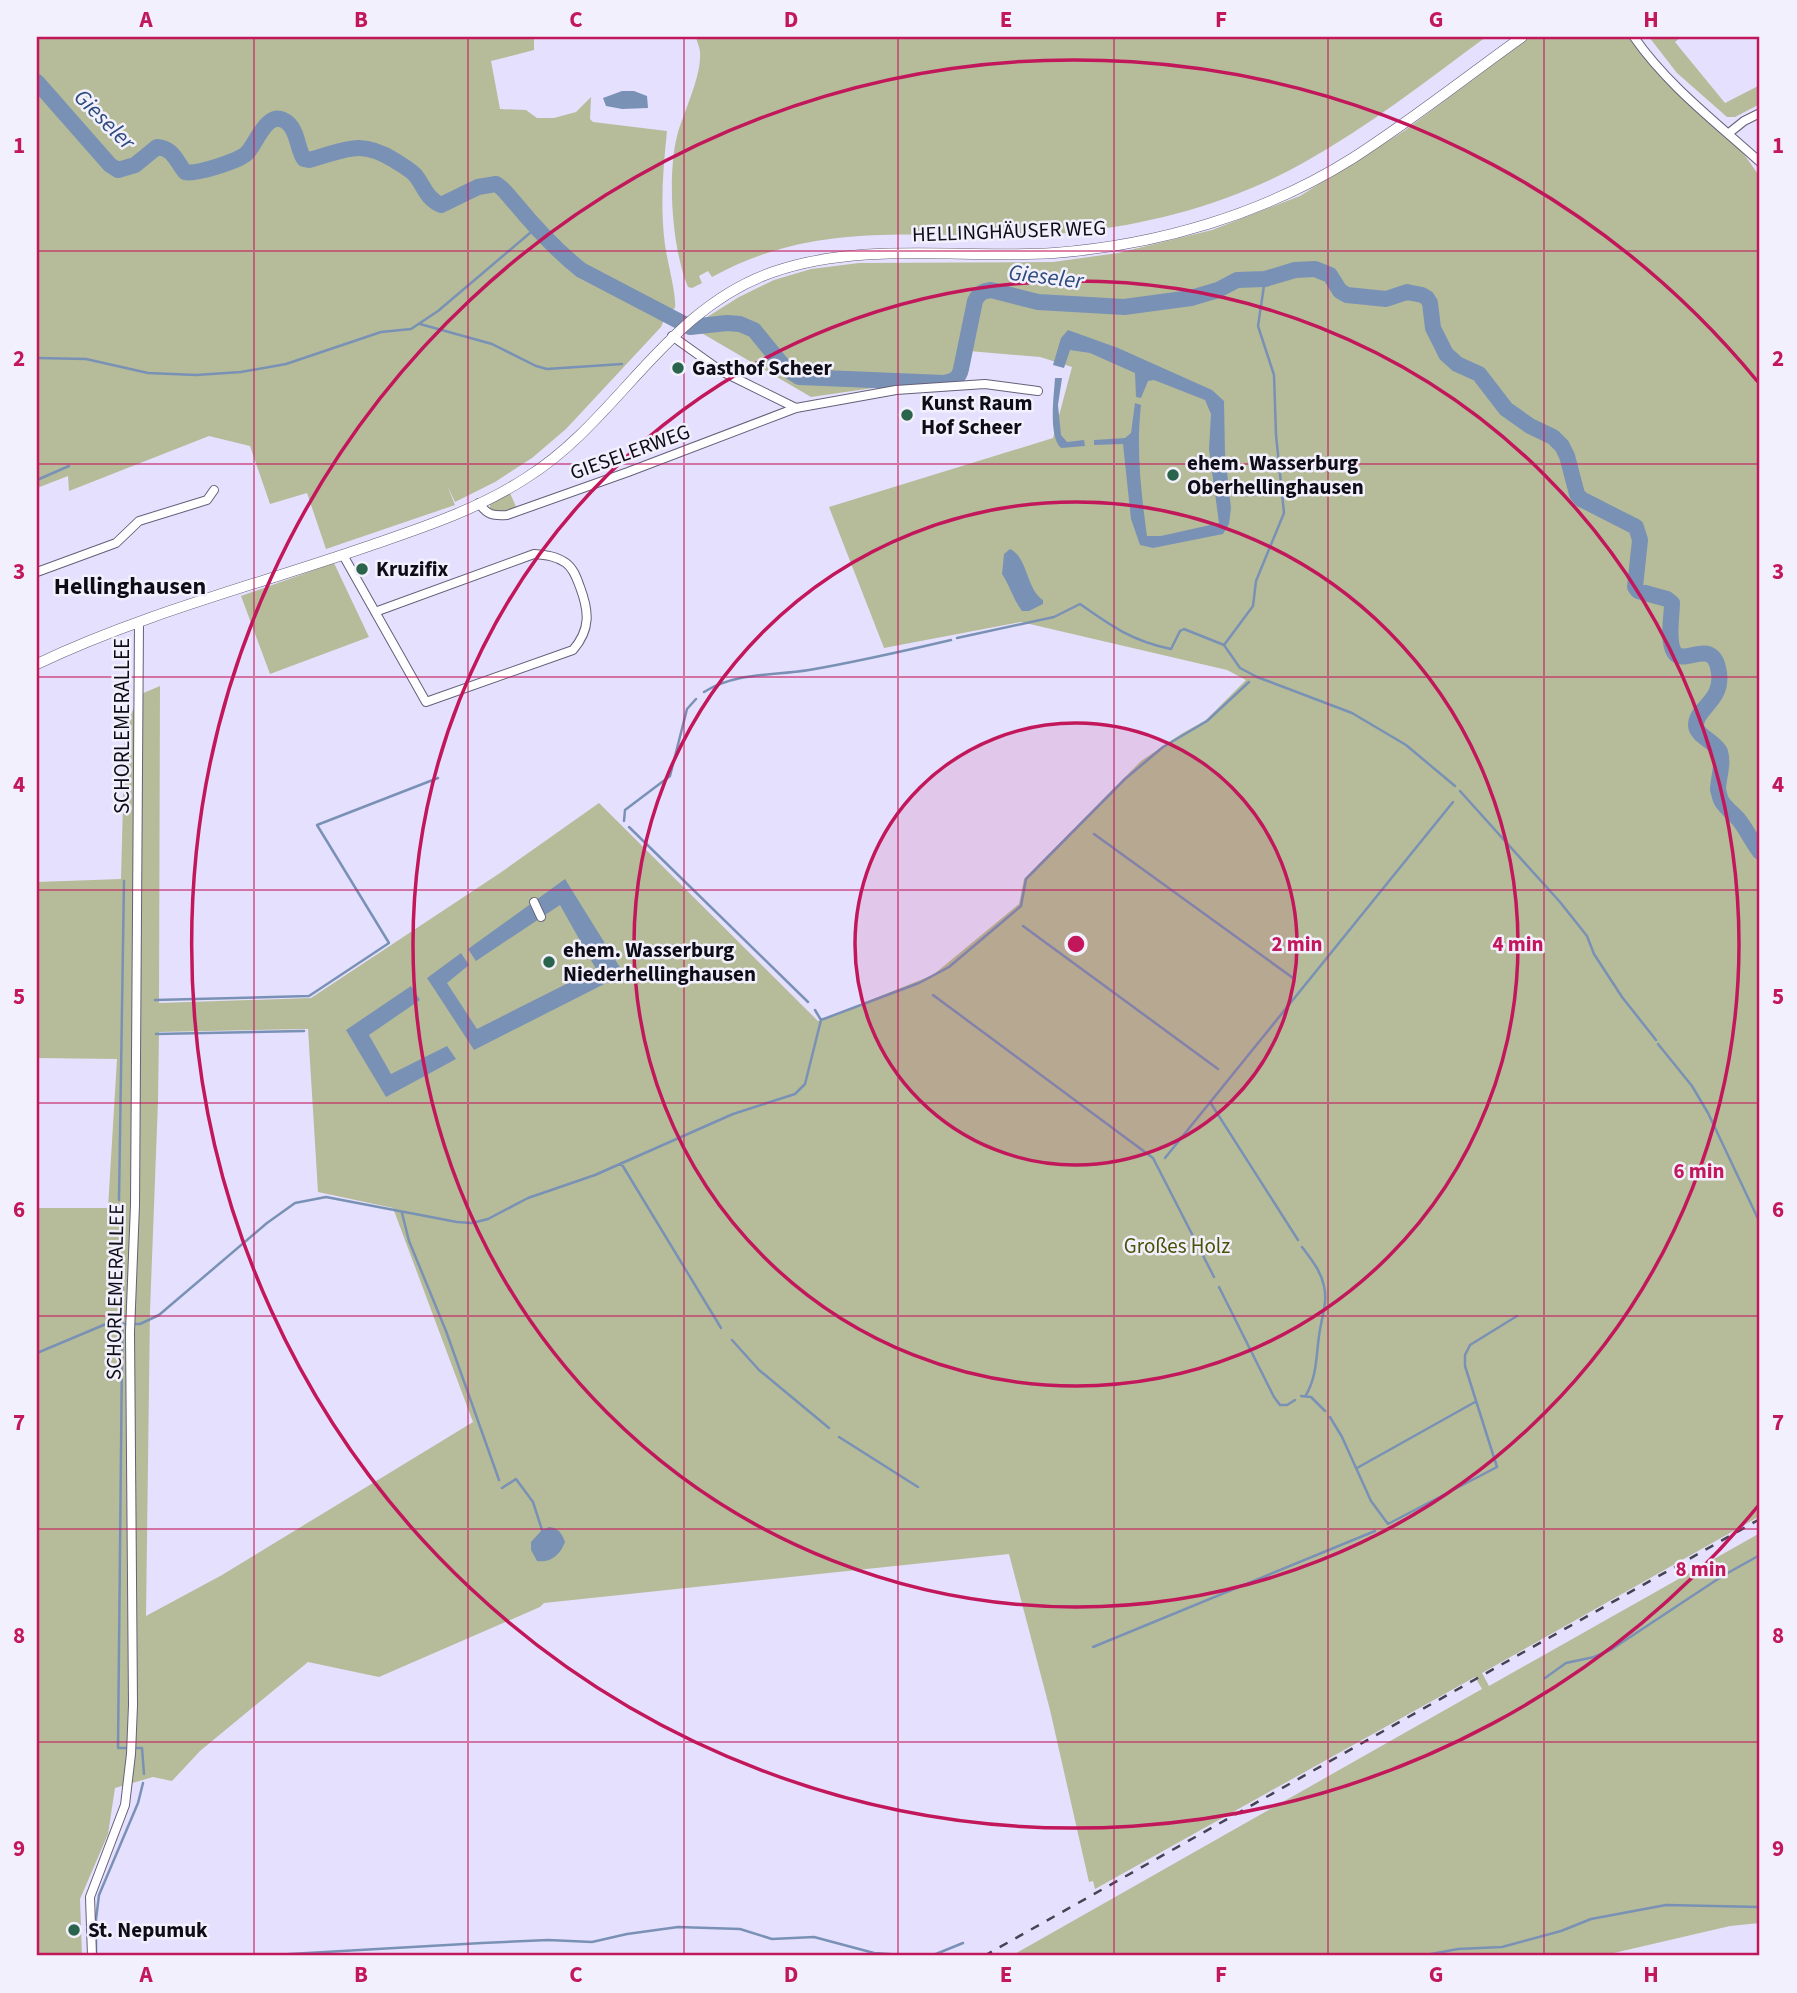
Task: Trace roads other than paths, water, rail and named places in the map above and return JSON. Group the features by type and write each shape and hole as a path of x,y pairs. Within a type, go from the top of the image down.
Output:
{"street":[{"name":"HELLINGHÄUSER WEG","path":"37,664 139,622 447,519 527,478 569,446 694,317 726,294 769,273 809,262 864,255 1053,253 1114,246 1175,234 1236,215 1297,189 1351,159 1522,37"},
{"path":"1634,37 1674,85 1760,162"},
{"path":"1729,133 1760,113"},
{"path":"675,334 721,372 796,408"},
{"name":"GIESELERWEG","path":"480,503 486,512 492,515 507,515 796,408 896,390 985,384 1038,391"},
{"path":"37,572 116,543 139,521 207,500 214,490"},
{"path":"343,555 375,612 426,702 573,650 580,642 588,621 587,607 569,566 556,558 534,554 375,612"},
{"name":"SCHORLEMERALLEE","path":"92,1956 90,1897 125,1805 133,1705 130,1317 135,1205 139,622"},
{"path":"534,902 541,917"}],"water":[{"path":"622,91 634,91 647,96 648,108 622,109 606,106 603,98"},
{"path":"1068,330 1118,348 1212,390 1224,401 1225,454 1231,508 1229,524 1223,534 1153,548 1140,545 1131,519 1123,444 1094,445 1094,440 1125,438 1131,433 1135,403 1141,405 1139,454 1147,536 1161,536 1219,523 1209,449 1211,414 1205,400 1154,380 1148,381 1141,398 1136,397 1135,373 1090,353 1070,350 1064,368 1053,365 1061,338"},
{"path":"1055,378 1062,378 1058,405 1061,435 1067,442 1084,440 1085,446 1061,448 1057,442 1053,415"},
{"path":"1010,549 1020,559 1033,589 1043,600 1043,604 1029,611 1022,611 1002,574 1004,554"},
{"path":"565,879 624,974 474,1050 427,978 461,953 469,965 447,983 477,1029 596,969 560,905 476,961 468,949"},
{"path":"411,986 420,1000 369,1035 391,1074 447,1046 456,1059 386,1097 346,1030"},
{"path":"555,1528 565,1542 554,1557 547,1561 537,1561 531,1550 531,1542 542,1530"}],"waterway":[{"name":"Gieseler","path":"37,82 110,165 118,170 135,165 157,147 171,152 185,172 217,167 247,153 269,122 282,119 292,128 304,159 352,148 371,149 411,171 429,196 441,205 478,187 496,184 546,238 581,270 690,327 727,323 740,324 754,330 786,369 799,377 944,383 953,380 960,372 975,301 982,293 991,290 1038,302 1124,307 1191,298 1218,290 1237,280 1265,279 1295,270 1315,269 1330,275 1340,291 1347,295 1386,299 1407,292 1422,295 1430,303 1433,328 1446,354 1457,364 1479,374 1506,409 1530,426 1553,437 1562,446 1581,499 1636,527 1640,540 1635,587 1638,591 1667,599 1672,603 1670,635 1674,652 1685,657 1705,653 1716,662 1719,673 1717,691 1700,714 1696,725 1720,752 1718,790 1721,799 1760,852"},
{"path":"37,358 86,359 148,373 196,375 241,372 286,364 381,332 411,329 438,311 537,227"},
{"path":"957,638 1054,617 1080,604 1122,632 1157,646 1171,649 1180,631 1184,629 1224,645 1253,606 1256,581 1284,513 1276,435 1274,375 1258,326 1265,279"},
{"path":"420,324 492,344 547,369 622,364"},
{"path":"37,480 69,466"},
{"path":"704,692 742,678 827,667 951,640"},
{"path":"1224,645 1240,668 1352,713 1406,745 1455,786"},
{"path":"821,1020 919,983 949,967 1021,906 1026,879 1125,779 1163,747 1207,721 1249,682"},
{"path":"624,821 625,810 670,776 687,709 696,699"},
{"path":"155,1000 309,996 389,943 317,825 438,778"},
{"path":"1460,791 1587,936 1594,954 1622,997 1656,1040"},
{"path":"1165,1158 1453,802"},
{"path":"629,827 808,1002"},
{"path":"1094,834 1293,978"},
{"path":"119,1200 124,881"},
{"path":"1023,926 1218,1069"},
{"path":"933,995 1153,1158 1214,1277"},
{"path":"37,1353 106,1324 140,1324 159,1315 267,1223 295,1203 326,1197 472,1223 488,1219 528,1198 595,1175 733,1114 795,1094 805,1084 821,1020 815,1010"},
{"path":"156,1034 304,1031"},
{"path":"1658,1044 1692,1086 1708,1113 1760,1223"},
{"path":"1210,1102 1298,1240"},
{"path":"621,1163 721,1328"},
{"path":"402,1213 409,1241 446,1331 499,1480"},
{"path":"122,1214 123,1249"},
{"path":"1302,1247 1321,1275 1325,1299 1314,1374 1306,1395"},
{"path":"123,1255 118,1748 142,1748 144,1774"},
{"path":"1219,1287 1274,1397 1280,1405 1287,1405 1295,1400"},
{"path":"1330,1417 1371,1501 1388,1524 1497,1467 1465,1366 1465,1355 1470,1345 1517,1316"},
{"path":"732,1340 759,1370 829,1428"},
{"path":"1301,1396 1311,1397 1325,1411"},
{"path":"1357,1468 1475,1402"},
{"path":"839,1437 918,1487"},
{"path":"502,1488 516,1479 533,1502 542,1530"},
{"path":"1093,1647 1375,1531"},
{"path":"1545,1678 1566,1663 1594,1657 1612,1649 1724,1575 1760,1555"},
{"path":"96,1956 99,1895 138,1803 143,1783"},
{"path":"1420,1956 1458,1949 1502,1947 1561,1931 1591,1919 1666,1905 1760,1907"},
{"path":"255,1956 548,1940 592,1942 678,1927 740,1929 772,1939 814,1937 874,1953 920,1956"},
{"path":"931,1956 963,1943"}],"railway":[{"path":"984,1956 1760,1519"}],"place":[{"name":"Gasthof Scheer","path":"678,368"},
{"name":"Kunst Raum Hof Scheer","path":"907,415"},
{"name":"ehem. Wasserburg Oberhellinghausen","path":"1173,475"},
{"name":"Kruzifix","path":"362,569"},
{"name":"ehem. Wasserburg Niederhellinghausen","path":"549,962"},
{"name":"St. Nepumuk","path":"74,1930"}],"district":[{"name":"Hellinghausen","path":"130,586"}],"park label":[{"name":"Großes Holz","path":"1177,1246"}]}
